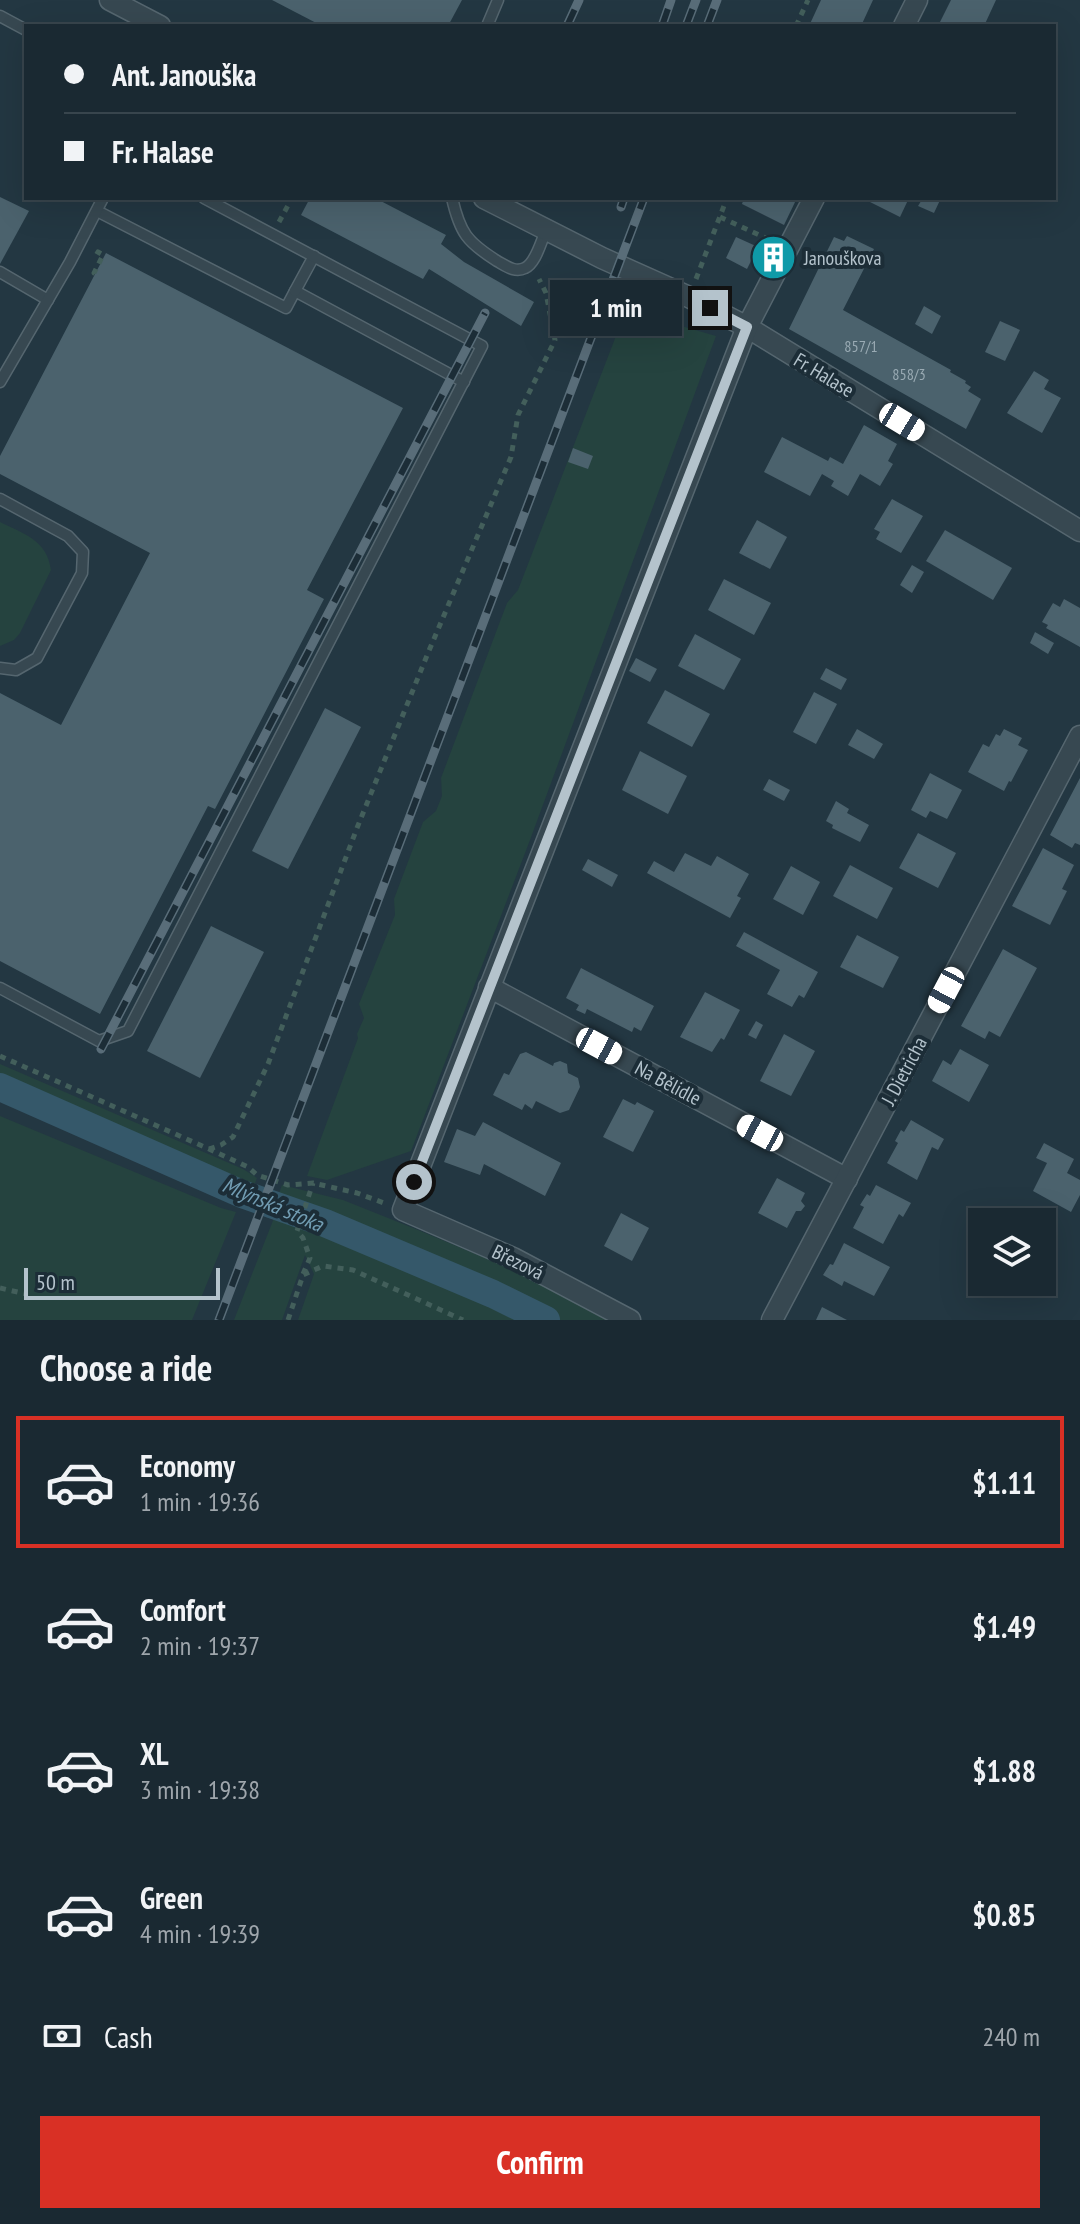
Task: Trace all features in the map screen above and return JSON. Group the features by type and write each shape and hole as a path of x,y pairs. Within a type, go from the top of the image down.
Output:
{"street":[{"path":"110,0 156,24"},
{"path":"905,24 917,0"},
{"name":"Fr. Halase","path":"488,200 747,327 1080,531"},
{"path":"403,1210 747,327 813,200"},
{"name":"J. Dietricha","path":"772,1320 1080,736"},
{"name":"Na Bělidle","path":"489,987 847,1179"},
{"name":"Březová","path":"403,1210 513,1258 630,1320"}],"lane":[{"path":"488,24 498,0"},
{"path":"0,16 24,29"},
{"path":"0,382 102,200"},
{"path":"0,988 99,1041 128,1031 482,346 208,200"},
{"path":"452,200 457,220 474,247 511,270 523,270 531,264 546,231"},
{"path":"97,211 286,308 314,256"},
{"path":"0,272 48,300"},
{"path":"295,291 464,382"},
{"path":"0,499 68,536 83,552 82,573 37,658 16,670 0,668"}],"path":[{"path":"797,24 808,0"},
{"path":"273,234 291,200"},
{"path":"689,297 726,200"},
{"path":"720,217 788,248"},
{"path":"89,268 98,252 103,255 95,274"},
{"path":"209,1149 233,1137 268,1064 357,828 511,457 518,415 555,340 546,293 531,264"},
{"path":"0,1056 248,1167 257,1175 288,1185 313,1183 357,1193 403,1210"},
{"path":"288,1320 310,1258 297,1231 313,1183"},
{"path":"303,1275 323,1266 353,1270 463,1320"},
{"path":"0,1288 26,1294"}],"green space":[{"path":"626,310 716,336 530,840 411,1151 327,1180 307,1176 358,1038 364,1018 359,1004 395,915 394,899 423,822 436,811 442,796 441,778 507,603 518,590"},
{"path":"0,522 33,539 45,552 51,570 20,633 14,640 0,646"},
{"path":"0,1064 243,1169 257,1178 253,1189 0,1078"},
{"path":"0,1116 236,1212 192,1320 0,1320"},
{"path":"282,1185 343,1200 418,1230 512,1269 613,1320 555,1320 475,1281 278,1196"},
{"path":"274,1218 439,1278 536,1320 298,1320 314,1274 305,1255 282,1320 234,1320"}],"building":[{"path":"272,0 462,0 449,24 318,24"},
{"path":"821,0 873,0 862,24 810,24"},
{"path":"951,0 996,0 985,24 939,24"},
{"path":"0,197 29,211 0,264"},
{"path":"309,200 379,200 446,235 441,244 464,262 534,302 521,326 429,269 423,279 301,215"},
{"path":"743,200 796,200 784,225 742,204"},
{"path":"866,200 908,200 900,217"},
{"path":"922,200 940,200 934,213 918,206"},
{"path":"847,236 874,249 843,310 966,381 971,387 968,391 981,399 966,429 789,329 834,237 844,241"},
{"path":"736,237 758,247 747,269 726,258"},
{"path":"106,253 403,408 307,590 324,599 215,809 208,806 100,1014 0,961 0,693 61,725 150,553 0,474 0,456"},
{"path":"924,306 941,316 932,334 915,324"},
{"path":"1000,321 1020,330 1005,361 985,352"},
{"path":"1034,371 1049,380 1044,389 1061,398 1042,433 1007,413"},
{"path":"864,425 897,444 888,461 893,464 880,486 860,474 848,496 831,486 834,481 822,474 810,496 764,472 782,437 828,461 830,457 843,464"},
{"path":"573,448 593,456 588,469 568,462"},
{"path":"892,499 923,516 901,553 876,539 880,532 874,529"},
{"path":"757,520 787,537 770,569 739,553"},
{"path":"945,530 1012,568 993,600 926,561"},
{"path":"912,565 924,572 912,593 900,585"},
{"path":"724,579 771,603 754,635 708,610"},
{"path":"1064,599 1080,608 1080,647 1046,628 1048,625 1042,622 1053,603 1060,607"},
{"path":"1035,632 1054,643 1048,654 1030,643"},
{"path":"695,634 741,659 724,690 678,666"},
{"path":"636,658 657,669 650,682 629,671"},
{"path":"826,668 847,679 841,690 820,679"},
{"path":"665,690 710,714 692,747 647,723"},
{"path":"814,692 837,704 816,744 793,732"},
{"path":"325,708 361,727 288,869 252,851"},
{"path":"857,729 883,744 874,759 848,745"},
{"path":"1004,729 1022,738 1018,745 1028,750 1004,791 968,772 983,744 989,747 996,734 1000,736"},
{"path":"640,751 687,776 668,814 622,790"},
{"path":"930,773 962,790 947,819 930,811 926,818 911,810"},
{"path":"1080,778 1080,845 1075,843 1072,848 1050,835"},
{"path":"769,779 790,790 784,801 763,790"},
{"path":"836,801 849,809 847,813 869,825 860,842 832,828 833,825 826,821"},
{"path":"918,833 956,853 938,888 899,868"},
{"path":"1043,848 1074,865 1062,889 1067,891 1050,925 1012,906"},
{"path":"685,853 711,866 717,856 749,874 730,918 647,873 654,861 674,872"},
{"path":"588,859 618,875 612,887 582,870"},
{"path":"850,865 893,888 877,919 833,896"},
{"path":"791,866 820,882 803,915 773,899"},
{"path":"211,926 264,952 200,1078 147,1051"},
{"path":"744,932 818,972 804,998 799,995 792,1007 767,994 780,970 736,946"},
{"path":"857,935 899,957 883,988 840,967"},
{"path":"1003,949 1037,968 1000,1037 989,1031 985,1039 961,1026"},
{"path":"581,968 654,1006 641,1031 634,1027 632,1032 587,1009 585,1014 576,1010 579,1005 566,998"},
{"path":"705,992 740,1010 724,1040 721,1038 712,1052 680,1037"},
{"path":"756,1021 763,1025 756,1039 748,1035"},
{"path":"784,1034 815,1051 791,1096 760,1081"},
{"path":"960,1049 989,1065 969,1102 932,1081 943,1060 951,1065"},
{"path":"526,1052 553,1066 560,1061 567,1064 568,1073 578,1078 580,1087 569,1110 560,1113 536,1101 532,1109 525,1104 522,1110 493,1095 504,1073 509,1075 520,1054"},
{"path":"623,1099 654,1111 633,1152 603,1137"},
{"path":"911,1120 944,1139 938,1150 932,1147 917,1180 887,1163 901,1130 904,1132"},
{"path":"483,1122 561,1163 545,1196 484,1164 480,1175 444,1162 457,1129 475,1136"},
{"path":"1044,1143 1074,1159 1067,1173 1080,1180 1080,1195 1071,1212 1033,1191 1047,1163 1036,1158"},
{"path":"777,1178 805,1193 801,1201 805,1206 801,1211 796,1211 787,1228 758,1213"},
{"path":"876,1185 911,1203 903,1217 899,1214 883,1244 853,1228 864,1207 860,1205"},
{"path":"621,1213 649,1228 632,1261 604,1246"},
{"path":"844,1243 890,1267 874,1296 844,1281 842,1286 823,1275 830,1264 833,1265"},
{"path":"822,1307 847,1320 816,1320"}],"waterway":[{"name":"Mlýnská stoka","path":"0,1087 242,1194 325,1223 493,1294 546,1320"}],"railway":[{"path":"568,24 579,0"},
{"path":"663,24 671,0"},
{"path":"687,24 696,0"},
{"path":"708,24 717,0"},
{"path":"621,207 623,200"},
{"path":"219,1320 643,200"},
{"path":"101,1049 485,313"}],"place":[{"name":"Janouškova","path":"773,258"}],"route":[{"path":"414,1182 747,327 710,308"}]}
